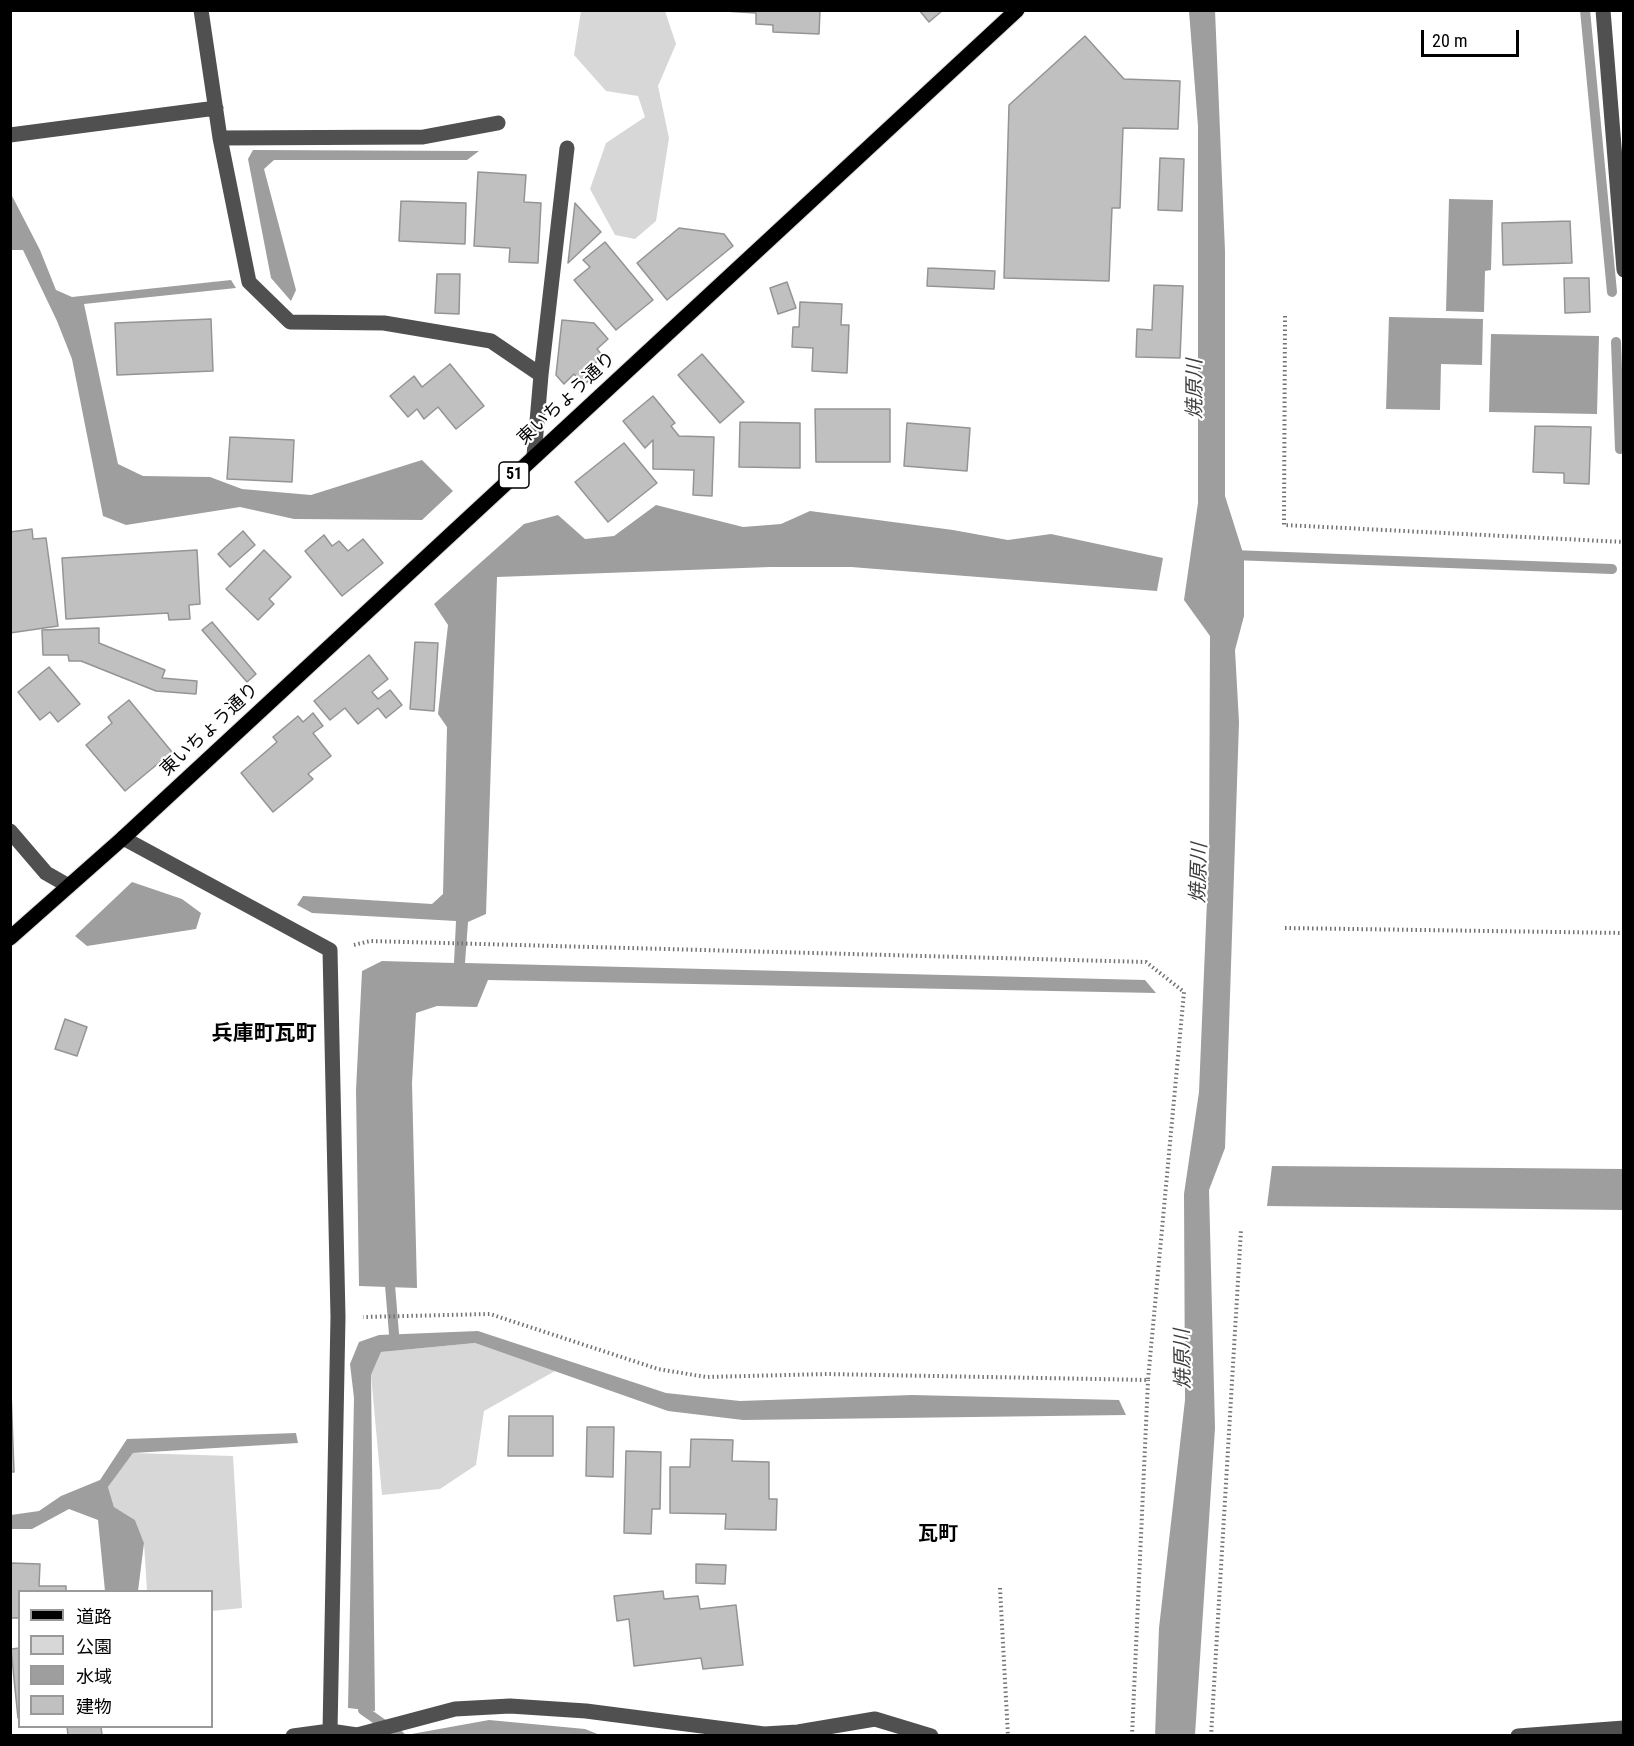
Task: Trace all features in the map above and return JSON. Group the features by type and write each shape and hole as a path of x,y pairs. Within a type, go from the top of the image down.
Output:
{"main road":[{"name":"東いちょう通り","path":"10,938 67,885 123,838 1017,10"}],"street":[{"path":"201,10 220,138 249,282 290,322 384,323 491,341 540,375"},
{"path":"1603,10 1623,270"},
{"path":"10,135 216,108"},
{"path":"220,138 423,137 498,123"},
{"path":"534,456 540,375 567,148"},
{"path":"10,831 46,873 67,885"},
{"path":"123,838 330,950 338,1317 331,1733"},
{"path":"293,1736 331,1733 357,1735 455,1709 510,1706 586,1711 764,1734 798,1732 875,1719 931,1736"},
{"path":"1518,1736 1623,1728"}],"path":[{"path":"1285,316 1284,525 1623,542"},
{"path":"1285,928 1623,933"},
{"path":"330,950 370,941 1146,962 1184,992 1148,1380 1132,1736"},
{"path":"1211,1736 1241,1230"},
{"path":"338,1317 490,1314 658,1369 706,1377 827,1374 1148,1380"},
{"path":"1000,1588 1008,1736"}],"green space":[{"path":"581,11 665,11 676,44 658,86 669,138 656,221 635,239 615,235 590,189 606,143 645,117 638,96 606,91 574,55"},
{"path":"475,1343 555,1371 484,1411 476,1465 440,1489 382,1495 371,1375 381,1352"},
{"path":"133,1453 233,1456 242,1608 213,1611 213,1590 147,1590 144,1543 135,1520 114,1507 108,1487"}],"water":[{"path":"1215,10 1225,251 1225,496 1244,556 1244,616 1235,650 1239,722 1225,1148 1209,1190 1215,1428 1195,1735 1155,1736 1159,1628 1185,1400 1184,1194 1199,1092 1209,852 1210,636 1184,600 1198,503 1198,126 1189,11"},
{"path":"253,150 479,151 467,160 274,160 264,169 296,290 291,301 271,278 248,159"},
{"path":"10,192 40,250 56,290 72,297 231,280 236,288 84,304 118,464 143,476 210,477 242,489 311,495 422,460 453,491 422,520 294,519 240,507 126,525 103,516 72,359 57,321 23,250 11,250"},
{"path":"1449,199 1493,200 1491,270 1485,271 1484,312 1446,311"},
{"path":"1389,317 1483,319 1482,365 1441,364 1440,410 1386,409"},
{"path":"1491,334 1599,336 1597,414 1489,412"},
{"path":"656,505 743,527 781,524 810,511 953,530 1008,540 1051,534 1163,558 1157,591 851,567 770,567 497,577 486,914 468,922 465,963 1145,980 1156,993 488,980 477,1007 437,1006 416,1013 412,1083 417,1288 359,1286 356,1090 362,971 382,961 454,963 456,921 312,913 297,905 303,896 432,904 443,894 447,727 438,714 448,625 434,604 524,524 558,515 585,539 614,536"},
{"path":"132,882 182,899 201,913 196,929 87,946 75,936"},
{"path":"1272,1166 1623,1169 1623,1210 1267,1206"},
{"path":"478,1331 666,1393 740,1401 912,1395 1119,1400 1126,1415 743,1420 668,1411 475,1343 381,1352 371,1375 375,1711 348,1708 354,1398 350,1364 359,1342 379,1335"},
{"path":"296,1433 298,1443 133,1453 108,1487 114,1507 135,1520 144,1543 138,1590 105,1590 98,1520 69,1509 32,1529 11,1529 11,1515 39,1511 61,1496 100,1480 127,1439"},
{"path":"489,1720 585,1729 600,1735 406,1735"}],"building":[{"path":"708,10 820,10 819,34 773,32 773,25 756,24 756,13"},
{"path":"919,10 943,10 929,22"},
{"path":"1085,36 1124,79 1180,81 1178,129 1123,128 1120,208 1112,208 1109,281 1004,278 1009,105"},
{"path":"1160,158 1184,159 1182,211 1158,210"},
{"path":"478,172 526,175 524,202 541,203 538,263 509,262 510,248 474,246"},
{"path":"401,201 466,203 465,244 399,241"},
{"path":"575,203 601,232 568,263"},
{"path":"1570,221 1572,263 1503,265 1502,223"},
{"path":"679,228 724,234 733,246 667,300 637,263"},
{"path":"605,242 653,300 616,330 574,280 590,267 583,260"},
{"path":"928,268 995,271 994,289 927,286"},
{"path":"437,274 460,274 459,314 435,313"},
{"path":"1564,278 1589,278 1590,312 1565,313"},
{"path":"787,282 796,308 778,314 770,288"},
{"path":"1154,285 1183,286 1180,358 1136,357 1137,329 1152,330"},
{"path":"800,302 842,304 841,325 849,325 847,373 812,371 813,348 792,347 793,327 799,327"},
{"path":"211,319 213,371 117,375 115,323"},
{"path":"562,320 594,323 608,339 597,349 603,356 595,364 600,370 584,385 574,374 564,384 556,375"},
{"path":"702,354 744,402 720,423 678,375"},
{"path":"450,364 484,406 456,429 438,407 424,419 417,409 408,417 390,396 414,376 422,387"},
{"path":"653,396 675,423 671,426 679,436 714,437 712,496 693,495 694,470 653,469 653,440 645,448 623,421"},
{"path":"815,409 890,409 890,462 816,462"},
{"path":"740,422 800,423 800,468 739,467"},
{"path":"907,423 970,428 967,471 904,466"},
{"path":"1535,426 1591,427 1589,484 1564,483 1564,473 1533,472"},
{"path":"230,437 294,440 292,482 227,479"},
{"path":"624,443 657,483 608,522 575,482"},
{"path":"32,529 33,539 46,538 58,626 10,633 10,532"},
{"path":"243,531 255,545 230,567 218,554"},
{"path":"324,535 332,546 339,541 348,551 363,539 383,563 342,596 305,551"},
{"path":"197,550 200,604 189,605 190,619 169,620 168,613 66,619 62,558"},
{"path":"264,550 291,577 269,599 274,604 258,620 226,589"},
{"path":"212,622 256,674 247,682 202,630"},
{"path":"99,628 99,643 165,670 162,678 197,681 196,694 156,691 81,661 69,661 68,655 43,655 42,630"},
{"path":"415,642 438,643 434,711 410,709"},
{"path":"369,655 388,679 372,692 378,699 390,690 402,705 386,718 378,708 358,724 345,708 330,720 314,701"},
{"path":"49,667 80,704 58,722 50,712 40,720 18,692"},
{"path":"129,700 172,752 125,791 86,745 112,723 108,717"},
{"path":"313,713 323,726 313,733 331,756 308,774 313,779 273,812 241,773 277,742 273,737 298,716 303,722"},
{"path":"65,1019 87,1027 77,1056 55,1049"},
{"path":"10,1364 14,1472 10,1472"},
{"path":"509,1416 553,1416 553,1456 508,1456"},
{"path":"587,1427 614,1427 613,1477 586,1476"},
{"path":"691,1439 733,1440 732,1461 769,1462 769,1499 777,1499 776,1530 725,1529 726,1514 670,1513 670,1467 690,1467"},
{"path":"626,1451 661,1452 660,1509 652,1509 651,1534 624,1533"},
{"path":"10,1563 40,1564 39,1586 66,1586 66,1590 18,1590 18,1618 10,1618"},
{"path":"696,1564 726,1565 725,1584 696,1583"},
{"path":"663,1591 664,1599 698,1596 700,1609 736,1605 743,1665 703,1669 701,1658 634,1666 629,1619 617,1621 614,1596"},
{"path":"18,1648 18,1718 11,1649"},
{"path":"67,1728 101,1728 102,1736 68,1736"}],"waterway":[{"path":"1585,10 1612,292"},
{"path":"1616,342 1620,449"},
{"path":"1232,555 1612,569"},
{"path":"389,1273 394,1334"},
{"path":"363,1710 400,1736"}],"district":[{"name":"兵庫町瓦町","path":"264,1035"},
{"name":"瓦町","path":"938,1535"}],"water label":[{"name":"焼原川","path":"1196,389"},
{"name":"焼原川","path":"1200,873"},
{"name":"焼原川","path":"1184,1359"}]}
